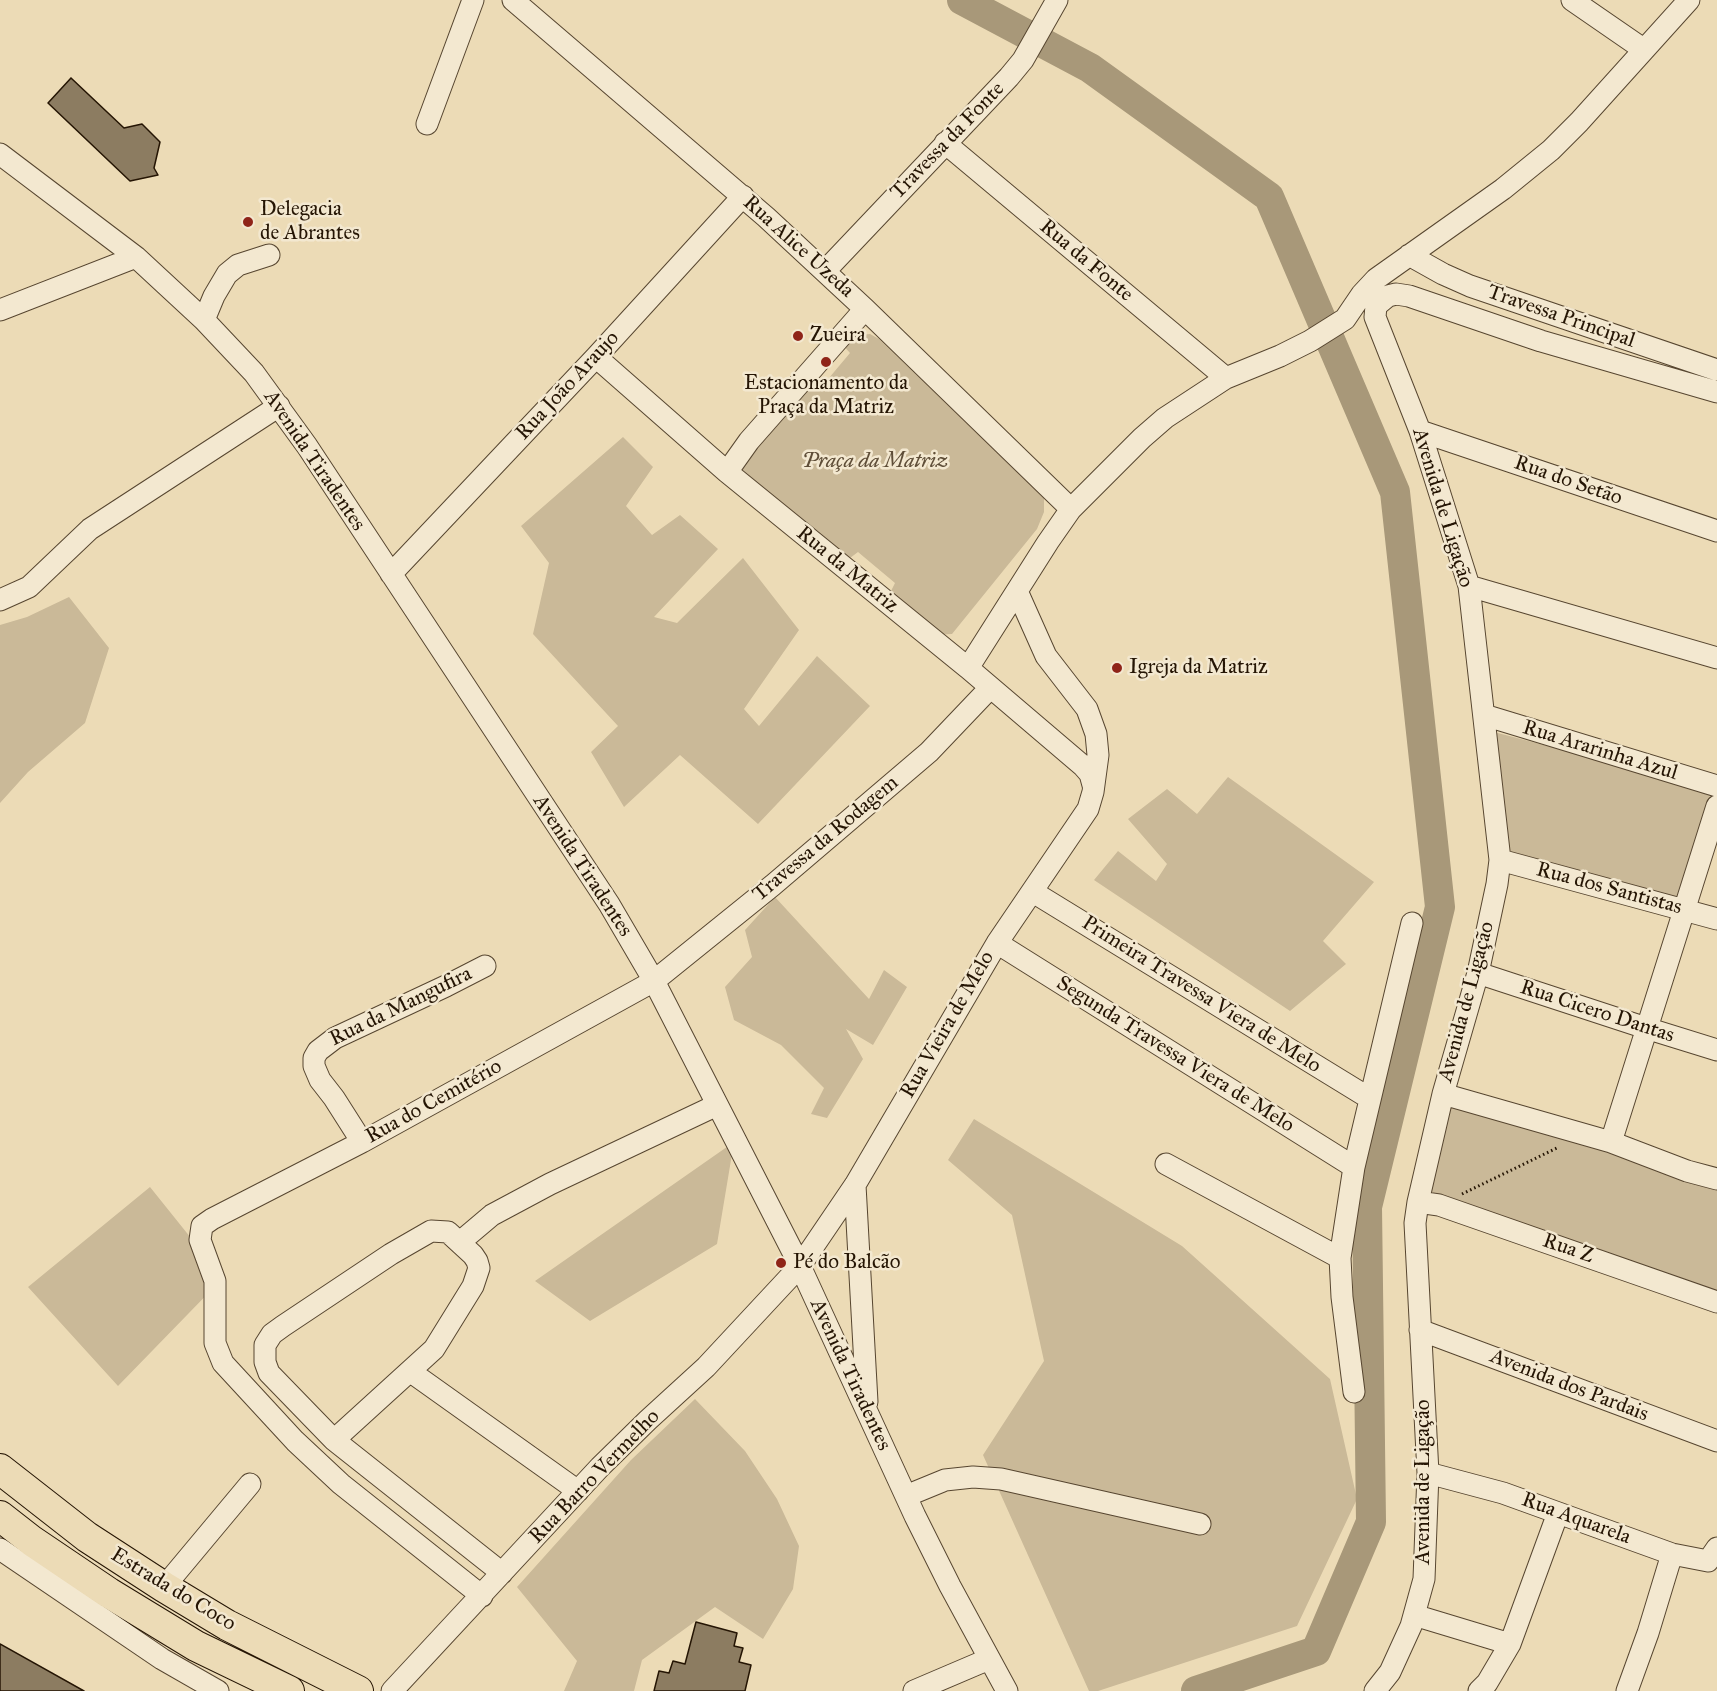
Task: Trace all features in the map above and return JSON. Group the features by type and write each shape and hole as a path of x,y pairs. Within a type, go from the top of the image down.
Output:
{"highway":[{"name":"Estrada do Coco","path":"0,1469 87,1537 164,1587 227,1625 358,1691"},
{"name":"Estrada do Coco","path":"0,1516 32,1541 118,1599 196,1646 289,1691"}],"street":[{"path":"427,124 473,0"},
{"name":"Rua Alice Uzeda","path":"513,0 743,196 865,309 1071,509"},
{"name":"Travessa da Fonte","path":"825,271 1023,60 1056,0"},
{"path":"1572,0 1642,49"},
{"path":"968,668 1071,509 1158,425 1227,378 1310,341 1345,319 1362,294 1376,279 1503,189 1551,150 1689,0"},
{"name":"Rua da Fonte","path":"945,143 1227,378"},
{"name":"Avenida Tiradentes","path":"0,154 136,257 204,320 248,366 279,406 392,574 602,894 654,981 800,1266 906,1496 950,1586 1007,1691"},
{"name":"Rua João Araujo","path":"392,574 596,357 743,196"},
{"path":"204,320 227,274 238,265 269,255"},
{"name":"Travessa Principal","path":"1409,255 1470,286 1717,368"},
{"path":"0,310 136,257"},
{"name":"Avenida de Ligação","path":"1375,1691 1390,1672 1411,1626 1424,1579 1428,1473 1415,1223 1443,1094 1478,972 1500,860 1469,586 1420,431 1375,317 1376,306 1382,299 1396,294 1410,296 1541,341 1717,392"},
{"path":"727,472 749,441 865,309"},
{"name":"Rua da Matriz","path":"596,357 727,472 968,668 1083,766 1090,774 1093,785"},
{"path":"0,600 28,587 90,530 279,406"},
{"name":"Rua do Setão","path":"1420,431 1717,531"},
{"path":"1469,586 1717,658"},
{"path":"1017,591 1046,656 1087,709 1095,734 1098,755 1093,785"},
{"name":"Travessa da Rodagem","path":"654,981 773,885 929,752 990,688"},
{"name":"Rua Ararinha Azul","path":"1484,715 1717,786"},
{"name":"Rua Vieira de Melo","path":"800,1266 855,1185 997,943 1088,809 1093,785"},
{"path":"1611,1142 1717,806"},
{"name":"Rua dos Santistas","path":"1500,860 1717,919"},
{"name":"Primeira Travessa Viera de Melo","path":"1033,892 1369,1098"},
{"path":"1354,1392 1342,1297 1340,1258 1354,1167 1412,923"},
{"name":"Segunda Travessa Viera de Melo","path":"997,943 1354,1167"},
{"name":"Rua da Mangufira","path":"362,1142 320,1080 314,1066 314,1058 318,1051 335,1038 484,966"},
{"name":"Rua Cicero Dantas","path":"1478,972 1646,1029 1717,1050"},
{"name":"Rua do Cemitério","path":"482,1596 340,1484 223,1363 215,1343 215,1281 199,1236 202,1226 212,1219 362,1142 654,981"},
{"path":"1443,1094 1611,1142 1687,1171 1717,1179"},
{"path":"460,1242 492,1215 550,1184 717,1105"},
{"path":"1166,1164 1340,1258"},
{"path":"855,1185 868,1415"},
{"name":"Rua Z","path":"1418,1202 1439,1205 1717,1302"},
{"path":"334,1440 434,1349 473,1286 479,1268 477,1261 448,1232 431,1231 391,1254 272,1334 265,1346 265,1362 269,1373 334,1440 502,1573"},
{"name":"Rua Barro Vermelho","path":"392,1691 578,1491 648,1420 700,1373 800,1266"},
{"name":"Avenida dos Pardais","path":"1420,1330 1717,1442"},
{"path":"411,1372 578,1491"},
{"name":"Rua Aquarela","path":"1428,1473 1503,1492 1672,1554 1706,1562 1711,1559 1717,1548"},
{"path":"906,1496 945,1480 973,1477 1001,1479 1200,1524"},
{"path":"164,1587 250,1484"},
{"path":"1479,1691 1487,1683 1510,1644 1558,1513"},
{"path":"0,1549 162,1659 218,1691"},
{"path":"1627,1691 1648,1633 1672,1554"},
{"path":"1414,1615 1510,1644"},
{"path":"914,1691 989,1659"}],"path":[{"path":"1439,1205 1585,1134"}],"green space":[{"name":"Praça da Matriz","path":"870,334 879,339 1044,498 1044,512 1037,529 952,634 934,635 888,597 895,583 858,552 846,561 737,465 804,385 818,391 850,353 842,344 853,336"},
{"path":"623,437 653,467 626,506 652,535 680,515 718,549 654,617 677,623 743,558 799,630 744,709 759,726 817,656 870,706 758,824 680,755 624,807 591,752 618,726 533,634 549,563 521,526"},
{"path":"69,597 109,648 85,723 28,772 0,803 0,625 27,617"},
{"path":"1494,732 1717,790 1679,899 1509,853"},
{"path":"1228,777 1374,882 1323,941 1346,964 1290,1011 1094,880 1118,851 1156,881 1167,864 1128,819 1167,789 1197,814"},
{"path":"775,897 869,999 884,970 907,987 873,1045 846,1029 863,1059 827,1118 811,1114 824,1088 781,1045 734,1020 725,987 752,957 745,930"},
{"path":"1442,1095 1717,1178 1717,1303 1416,1202"},
{"path":"974,1119 1182,1246 1330,1379 1357,1499 1297,1626 1098,1691 1089,1691 983,1455 1044,1361 1012,1215 948,1160"},
{"path":"734,1142 717,1244 590,1321 535,1281"},
{"path":"150,1187 223,1278 118,1386 28,1287"},
{"path":"695,1399 745,1451 777,1499 799,1546 793,1589 763,1639 715,1607 642,1660 634,1691 564,1691 577,1661 517,1587 631,1460"}],"building":[{"path":"71,78 124,128 142,124 160,142 154,168 158,175 130,181 48,103"},
{"path":"696,1622 737,1633 734,1646 743,1648 739,1662 751,1665 745,1691 654,1691 659,1671 669,1673 673,1661 685,1664"},
{"path":"0,1644 84,1691 0,1691"}],"waterway":[{"path":"962,0 1090,68 1269,197 1395,492 1440,907 1367,1207 1371,1522 1316,1651 1196,1691"}],"place":[{"name":"Delegacia de Abrantes","path":"248,222"},
{"name":"Zueira","path":"798,336"},
{"name":"Estacionamento da Praça da Matriz","path":"826,362"},
{"name":"Igreja da Matriz","path":"1117,668"},
{"name":"Pé do Balcão","path":"781,1263"}]}
